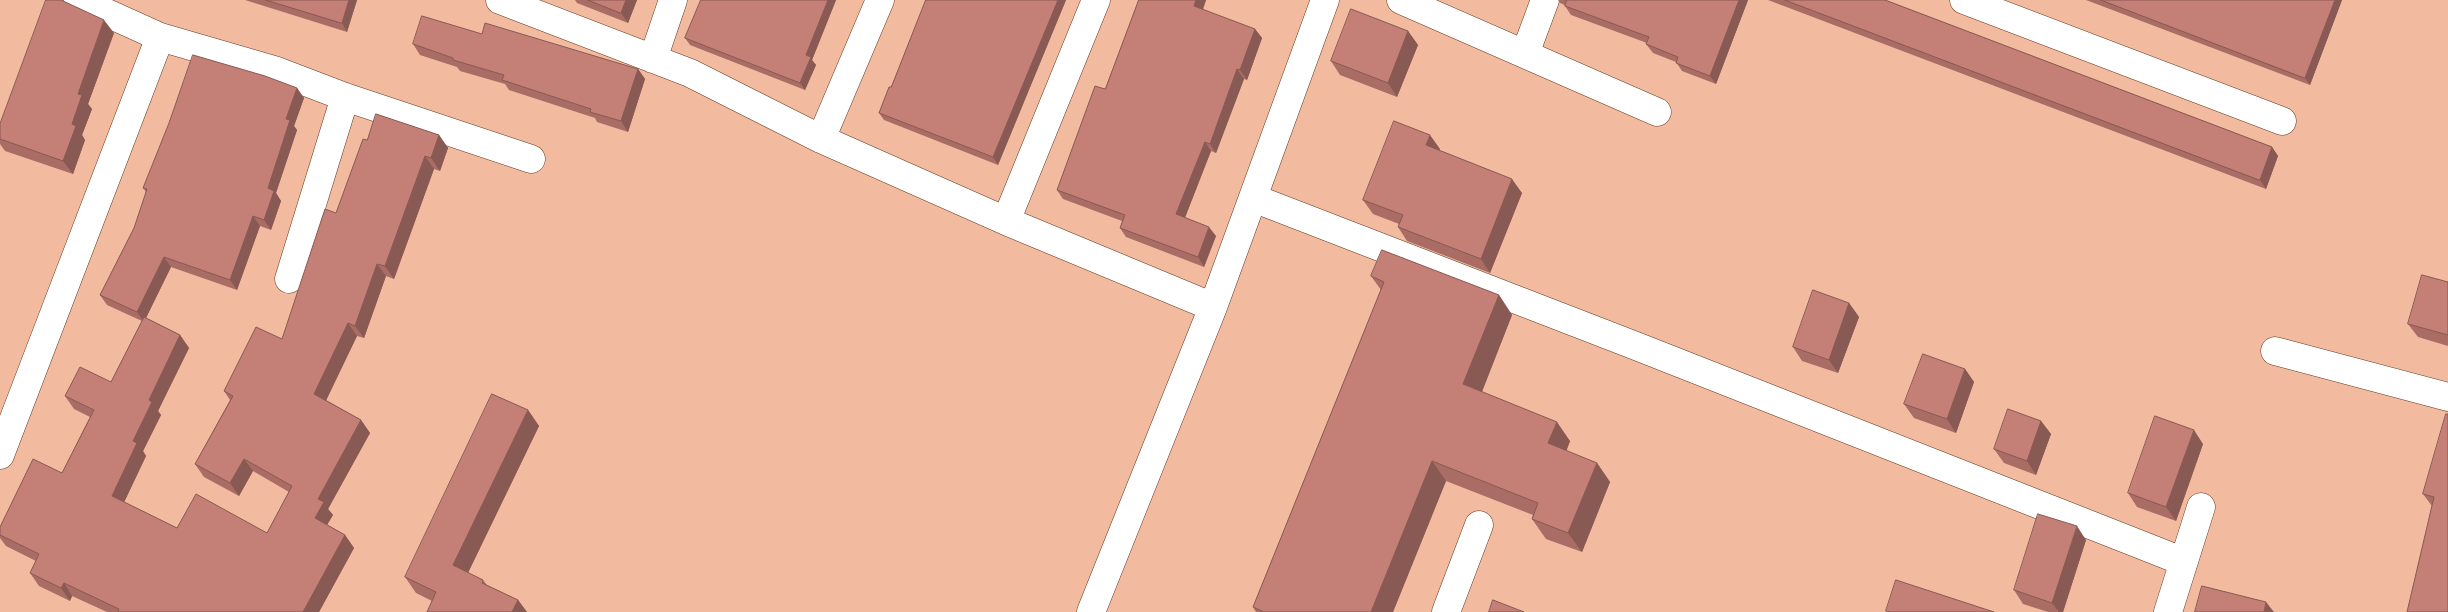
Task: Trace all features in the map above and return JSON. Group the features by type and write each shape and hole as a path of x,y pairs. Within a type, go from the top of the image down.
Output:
{"street":[{"path":"78,0 160,37 277,70 345,97 531,159"},
{"path":"500,0 690,73 821,139 1006,221 1213,308"},
{"path":"653,59 673,0"},
{"path":"821,139 880,0"},
{"path":"1006,221 1096,0"},
{"path":"1092,612 1213,308 1325,0"},
{"path":"1401,0 1657,112"},
{"path":"1525,54 1545,0"},
{"path":"1964,0 2282,121"},
{"path":"0,455 160,37"},
{"path":"290,279 345,97"},
{"path":"1253,198 1636,346 2182,562"},
{"path":"2275,351 2448,397"},
{"path":"2168,612 2182,562 2201,507"},
{"path":"1446,612 1479,524"}],"building":[{"path":"46,0 61,0 104,20 78,94 82,95 72,124 76,126 63,161 0,139 0,124"},
{"path":"266,0 349,0 342,23"},
{"path":"588,0 626,0 621,13"},
{"path":"701,0 828,0 806,55 811,57 800,83 685,38"},
{"path":"926,0 1058,0 993,157 879,113"},
{"path":"1139,0 1196,0 1194,6 1255,29 1240,70 1237,69 1210,144 1205,142 1176,214 1209,227 1198,257 1120,228 1125,215 1057,190 1095,86 1105,89"},
{"path":"1567,0 1739,0 1710,76 1676,63 1678,57 1646,44 1649,37 1565,6"},
{"path":"1785,0 1885,0 2272,147 2260,180"},
{"path":"2101,0 2335,0 2305,78"},
{"path":"1351,9 1408,31 1388,83 1331,61"},
{"path":"422,16 482,34 485,23 638,69 621,121 590,112 591,109 502,80 504,75 453,60 453,58 413,44"},
{"path":"193,55 265,76 297,88 286,119 290,120 268,188 274,191 264,220 253,216 230,280 164,257 137,312 100,295 134,228 147,189 143,188"},
{"path":"376,114 439,135 431,158 425,156 385,266 377,264 355,326 348,323 314,394 361,420 318,499 324,502 315,518 345,535 303,612 118,612 119,609 64,583 61,588 30,573 39,554 0,535 0,527 33,459 62,473 94,410 65,396 80,367 111,382 144,317 180,335 149,400 152,402 133,441 137,443 112,496 177,528 196,494 267,533 292,486 244,459 230,483 195,464 233,396 224,391 256,327 282,339 325,209 336,213 363,139 367,140"},
{"path":"1394,121 1430,135 1426,145 1512,179 1481,259 1398,227 1403,215 1363,200"},
{"path":"1382,250 1499,295 1463,384 1557,422 1548,443 1597,463 1568,533 1532,519 1538,503 1432,461 1371,612 1264,612 1253,607 1384,282 1371,276"},
{"path":"2422,275 2448,282 2448,335 2408,324"},
{"path":"1813,290 1849,303 1829,360 1793,347"},
{"path":"1923,354 1965,369 1947,419 1904,404"},
{"path":"492,394 528,410 453,565 483,580 482,583 518,600 512,612 427,612 436,592 405,577"},
{"path":"2008,409 2041,421 2027,461 1994,449"},
{"path":"2446,414 2448,414 2448,612 2407,612 2434,497 2423,494"},
{"path":"2155,416 2194,430 2166,507 2128,493"},
{"path":"2038,514 2077,526 2052,603 2014,590"},
{"path":"1896,580 1994,612 1886,611"},
{"path":"2202,586 2266,602 2264,612 2195,612"},
{"path":"1493,600 1524,612 1489,612"}]}
